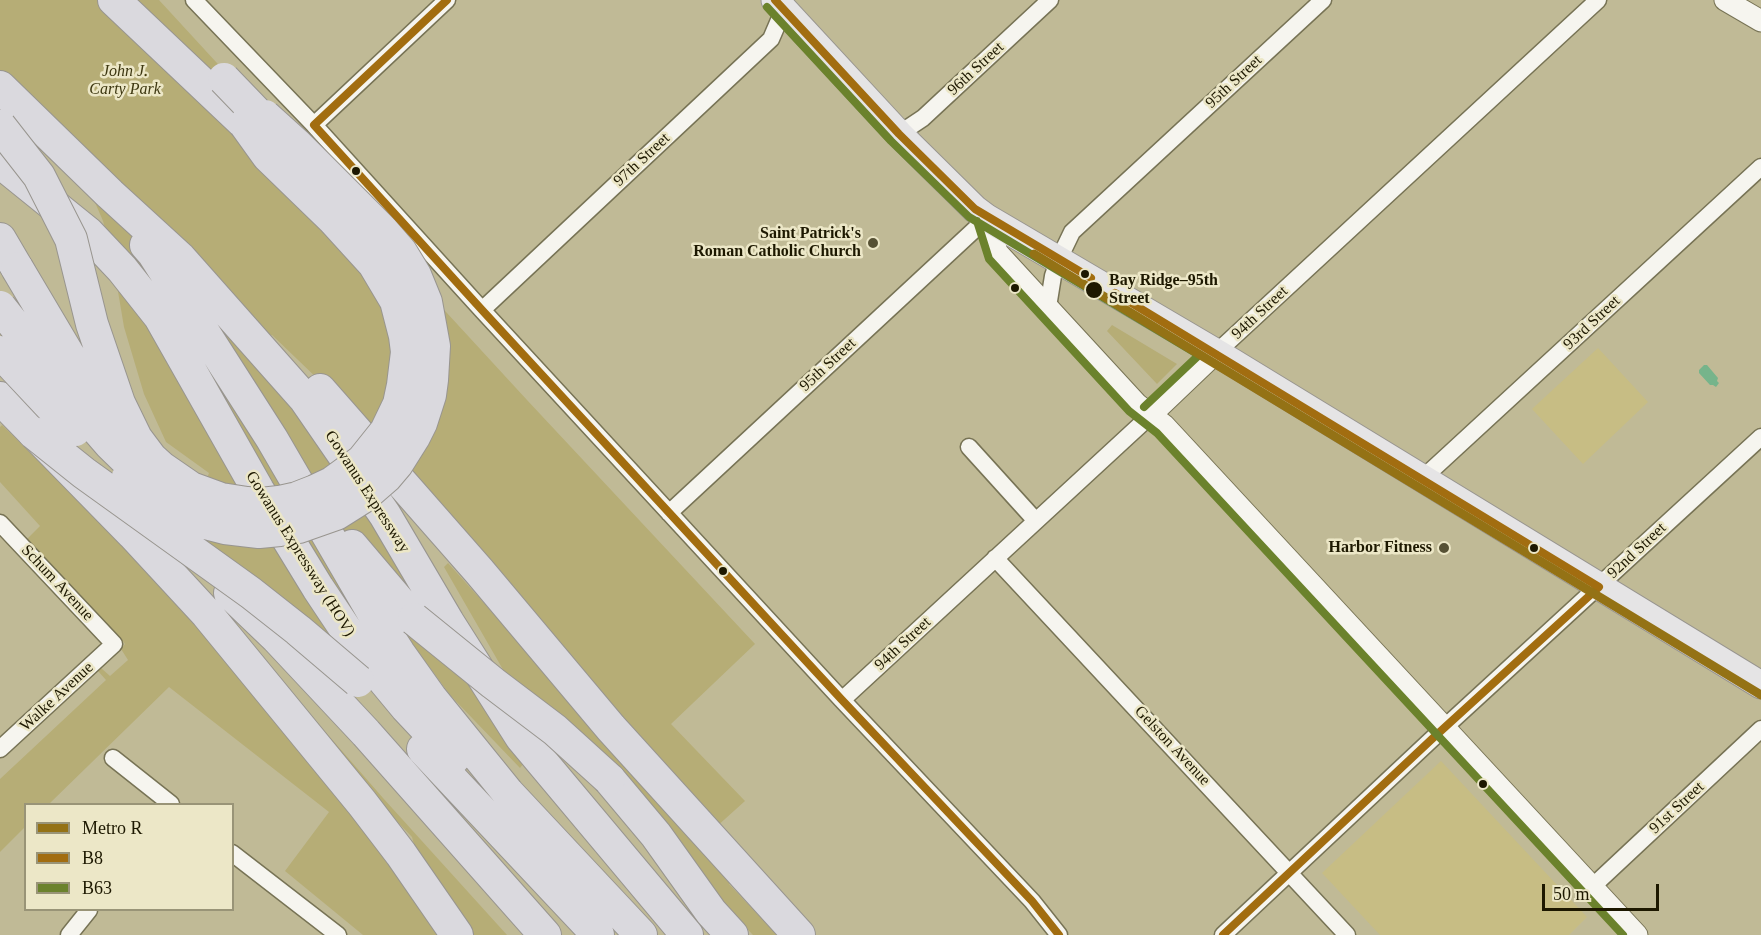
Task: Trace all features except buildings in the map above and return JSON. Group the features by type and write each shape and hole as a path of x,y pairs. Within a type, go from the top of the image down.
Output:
{"highway":[{"path":"0,239 90,389 131,446 158,476 189,497 232,510 262,512 281,510 320,499 352,481 368,466 394,434 406,406 411,386 414,365 414,333 398,286 381,259 323,198 114,0"},
{"path":"0,307 69,396 110,444 154,486 184,506 225,520 259,524 276,523 330,507 356,491 379,471 406,436 413,422 422,394 426,364 424,333 414,293 403,270 378,237 145,0"},
{"path":"0,352 60,417 130,479 162,504 194,520 210,525 260,532 280,531 317,521 336,514 363,497 397,464 421,423 430,395 434,363 432,332 426,302 415,275 401,252 382,230 296,144 224,79"},
{"name":"Gowanus Expressway","path":"0,87 110,194 180,258 305,399 386,515 448,622 520,737 687,935"},
{"path":"0,97 107,200 153,253 272,439 372,611 431,698 508,793 641,935"},
{"path":"0,126 39,176 70,239 92,324 119,403 136,438 151,458 190,488 221,499 261,504 297,498 315,491 339,478 362,461 386,431 399,404 407,352 404,327 396,301 374,264 333,219 268,156 245,124"},
{"name":"Gowanus Expressway (HOV)","path":"0,162 88,233 122,269 160,317 258,490 318,588 362,654 406,707 620,935"},
{"path":"220,302 318,388 611,728 799,935"},
{"path":"0,398 147,548 207,614 362,803 401,854 457,935"},
{"path":"34,433 84,473 268,605 358,681 598,935"},
{"path":"272,439 364,562 414,619 555,730 609,779 656,835 711,912 732,935"},
{"path":"230,593 277,638 359,726 546,935"},
{"path":"511,897 538,935"}],"main road":[{"path":"782,3 899,134 987,218 1059,259 1761,685"}],"street":[{"path":"194,0 314,125 842,700 1032,901 1059,935"},
{"path":"314,125 447,0"},
{"name":"96th Street","path":"899,134 923,118 1050,0"},
{"name":"95th Street","path":"1048,307 1053,276 1072,232 1323,0"},
{"name":"94th Street","path":"842,700 1598,0"},
{"path":"1725,0 1761,21"},
{"name":"97th Street","path":"482,310 771,39 782,3"},
{"name":"93rd Street","path":"1422,479 1761,167"},
{"path":"987,218 997,252 1137,404 1164,424 1637,935"},
{"name":"95th Street","path":"669,513 987,218"},
{"name":"92nd Street","path":"1223,935 1445,727 1761,437"},
{"path":"969,447 1036,520"},
{"name":"Schum Avenue","path":"0,523 114,644"},
{"name":"Gelston Avenue","path":"995,558 1347,935"},
{"name":"Walke Avenue","path":"0,749 114,644"},
{"name":"91st Street","path":"1592,887 1761,729"},
{"path":"113,758 170,803"},
{"path":"234,855 338,935"},
{"path":"69,935 88,911"}],"shaded area":[{"path":"1598,348 1648,402 1583,464 1532,409"},
{"path":"1704,365 1707,365 1718,378 1719,383 1716,387 1710,385 1699,373"},
{"path":"1441,761 1587,917 1569,935 1380,935 1322,873"}],"green space":[{"name":"John J. Carty Park","path":"0,0 159,0 755,644 671,724 745,801 715,828 322,383 272,335 248,347 288,392 527,759 520,768 450,695 403,628 363,665 177,562 209,473 166,442 144,394 124,327 111,250 103,221 73,151 0,74"},
{"path":"1112,325 1177,364 1157,384 1107,331"},
{"path":"2,425 65,486 125,535 389,857 442,935 363,935 285,871 329,812 169,687 50,803 24,803 24,828 0,852 0,779 106,680 98,671 101,668 110,676 128,660 121,649 125,644 27,539 40,526 0,482 0,427"},
{"path":"448,563 733,880 729,884 777,935 753,935 509,680 444,567"},
{"path":"248,642 253,645 383,798 507,935 468,935 421,870 412,837 361,784"}],"metro line":[{"name":"R","path":"1034,254 1761,695"}],"transit line":[{"name":"B8","path":"447,0 314,125 842,700 1032,901 1059,935"},
{"name":"B8","path":"775,0 899,134 975,209 1091,278"},
{"name":"B63","path":"767,7 891,141 969,217 1199,355 1144,407"},
{"name":"B63","path":"977,221 989,259 1129,411 1157,433 1623,935"},
{"name":"B8","path":"1115,293 1599,587 1432,739 1223,935"}],"place":[{"name":"Saint Patrick's Roman Catholic Church","path":"873,243"},
{"name":"Bay Ridge–95th Street","path":"1094,290"},
{"name":"Harbor Fitness","path":"1444,548"}]}
